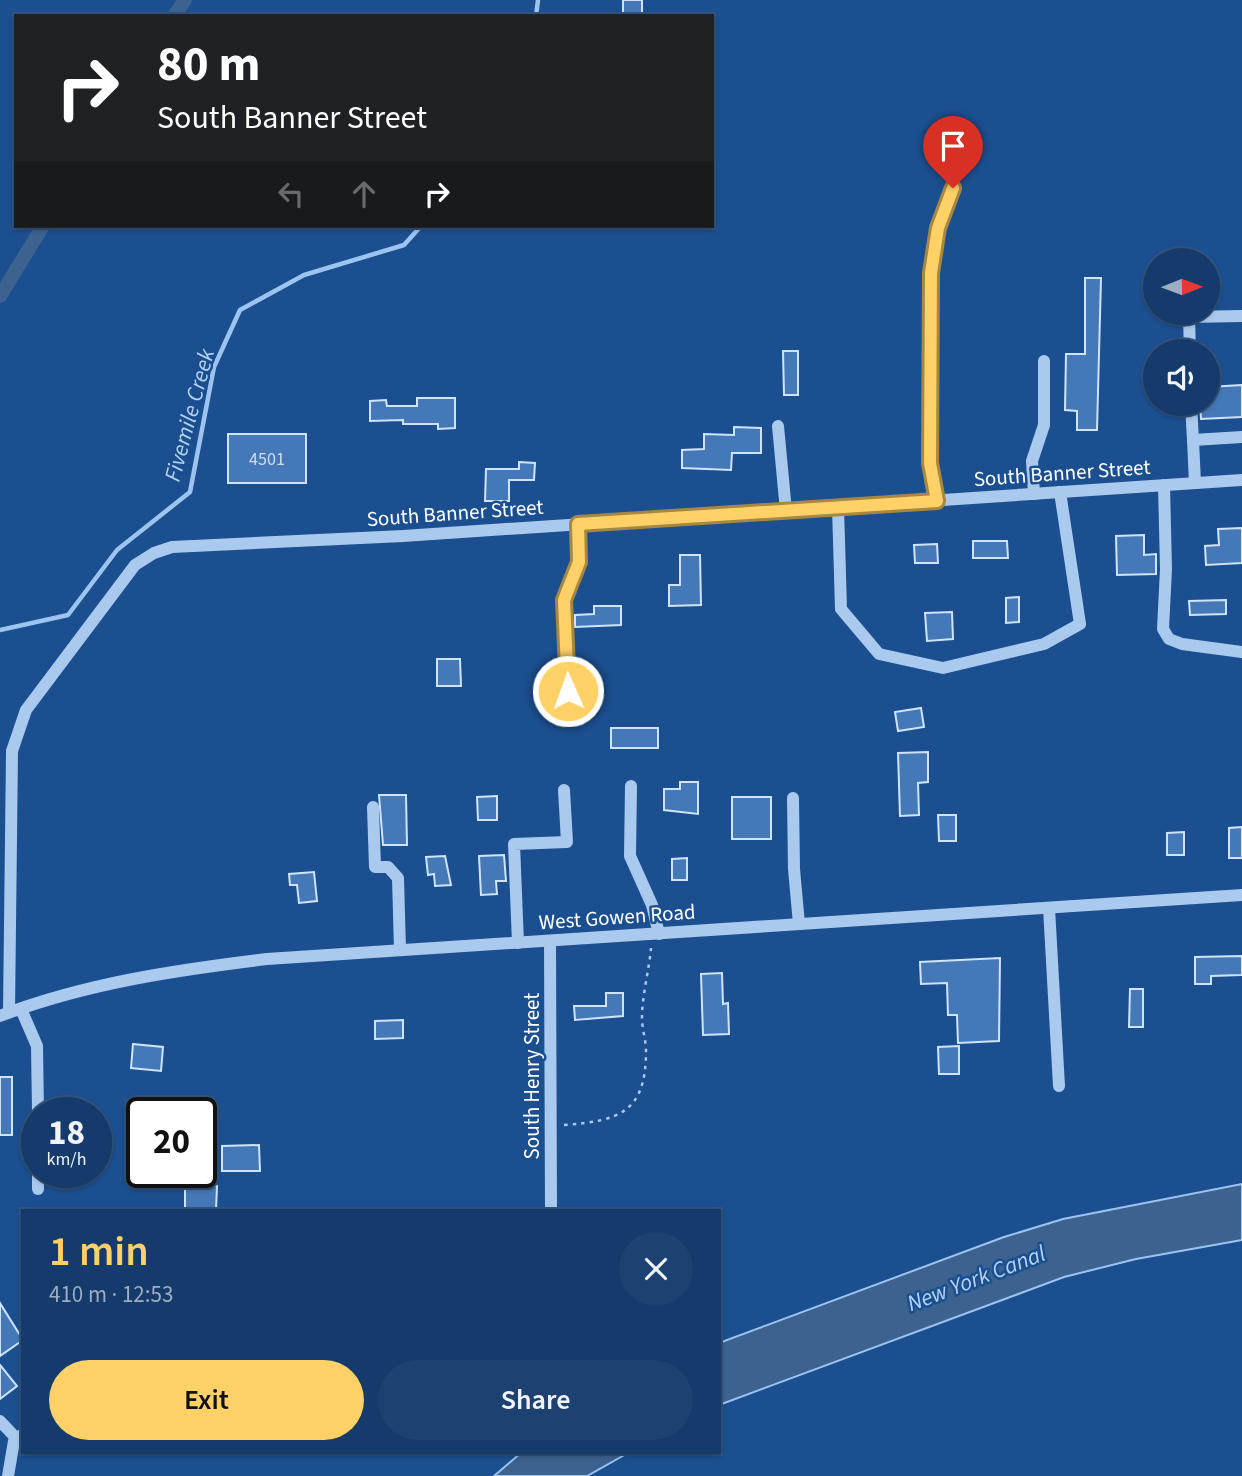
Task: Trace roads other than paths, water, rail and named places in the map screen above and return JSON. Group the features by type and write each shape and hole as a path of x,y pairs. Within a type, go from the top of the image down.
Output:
{"street":[{"path":"937,501 930,463 931,273 938,228 953,188"},
{"path":"1190,339 1189,317 1242,316"},
{"path":"1034,494 1032,461 1044,425 1044,361"},
{"path":"1192,416 1195,483"},
{"path":"778,426 786,511"},
{"path":"1193,440 1242,437"},
{"name":"South Banner Street","path":"10,1012 12,751 16,732 26,710 135,565 154,553 172,547 786,511 1242,480"},
{"path":"1164,485 1166,569 1163,629 1168,639 1182,644 1242,652"},
{"path":"838,507 841,609 879,654 943,668 1044,644 1080,624 1060,492"},
{"path":"568,691 564,600 579,562 578,524"},
{"path":"631,786 631,856 652,905 655,934"},
{"path":"518,943 514,844 567,842 564,790"},
{"path":"793,798 794,869 799,925"},
{"path":"373,807 375,867 388,867 398,878 400,950"},
{"name":"West Gowen Road","path":"10,1012 83,989 152,974 267,959 1242,895"},
{"path":"1049,908 1059,1086"},
{"name":"South Henry Street","path":"550,941 551,1209"},
{"path":"10,1012 37,1046 38,1097"},
{"path":"0,1421 20,1436 9,1461 8,1476"}],"water":[{"path":"1242,1184 1242,1240 1136,1259 1064,1277 721,1404 721,1342 1004,1237 1063,1219"},
{"path":"520,1454 626,1454 587,1476 494,1476"}],"waterway":[{"name":"New York Canal","path":"175,14 185,0"},
{"name":"Fivemile Creek","path":"536,14 538,0"},
{"name":"New York Canal","path":"0,296 42,228"},
{"name":"Fivemile Creek","path":"0,630 68,615 117,550 190,492 214,367 240,310 304,275 404,245 419,228"}]}
